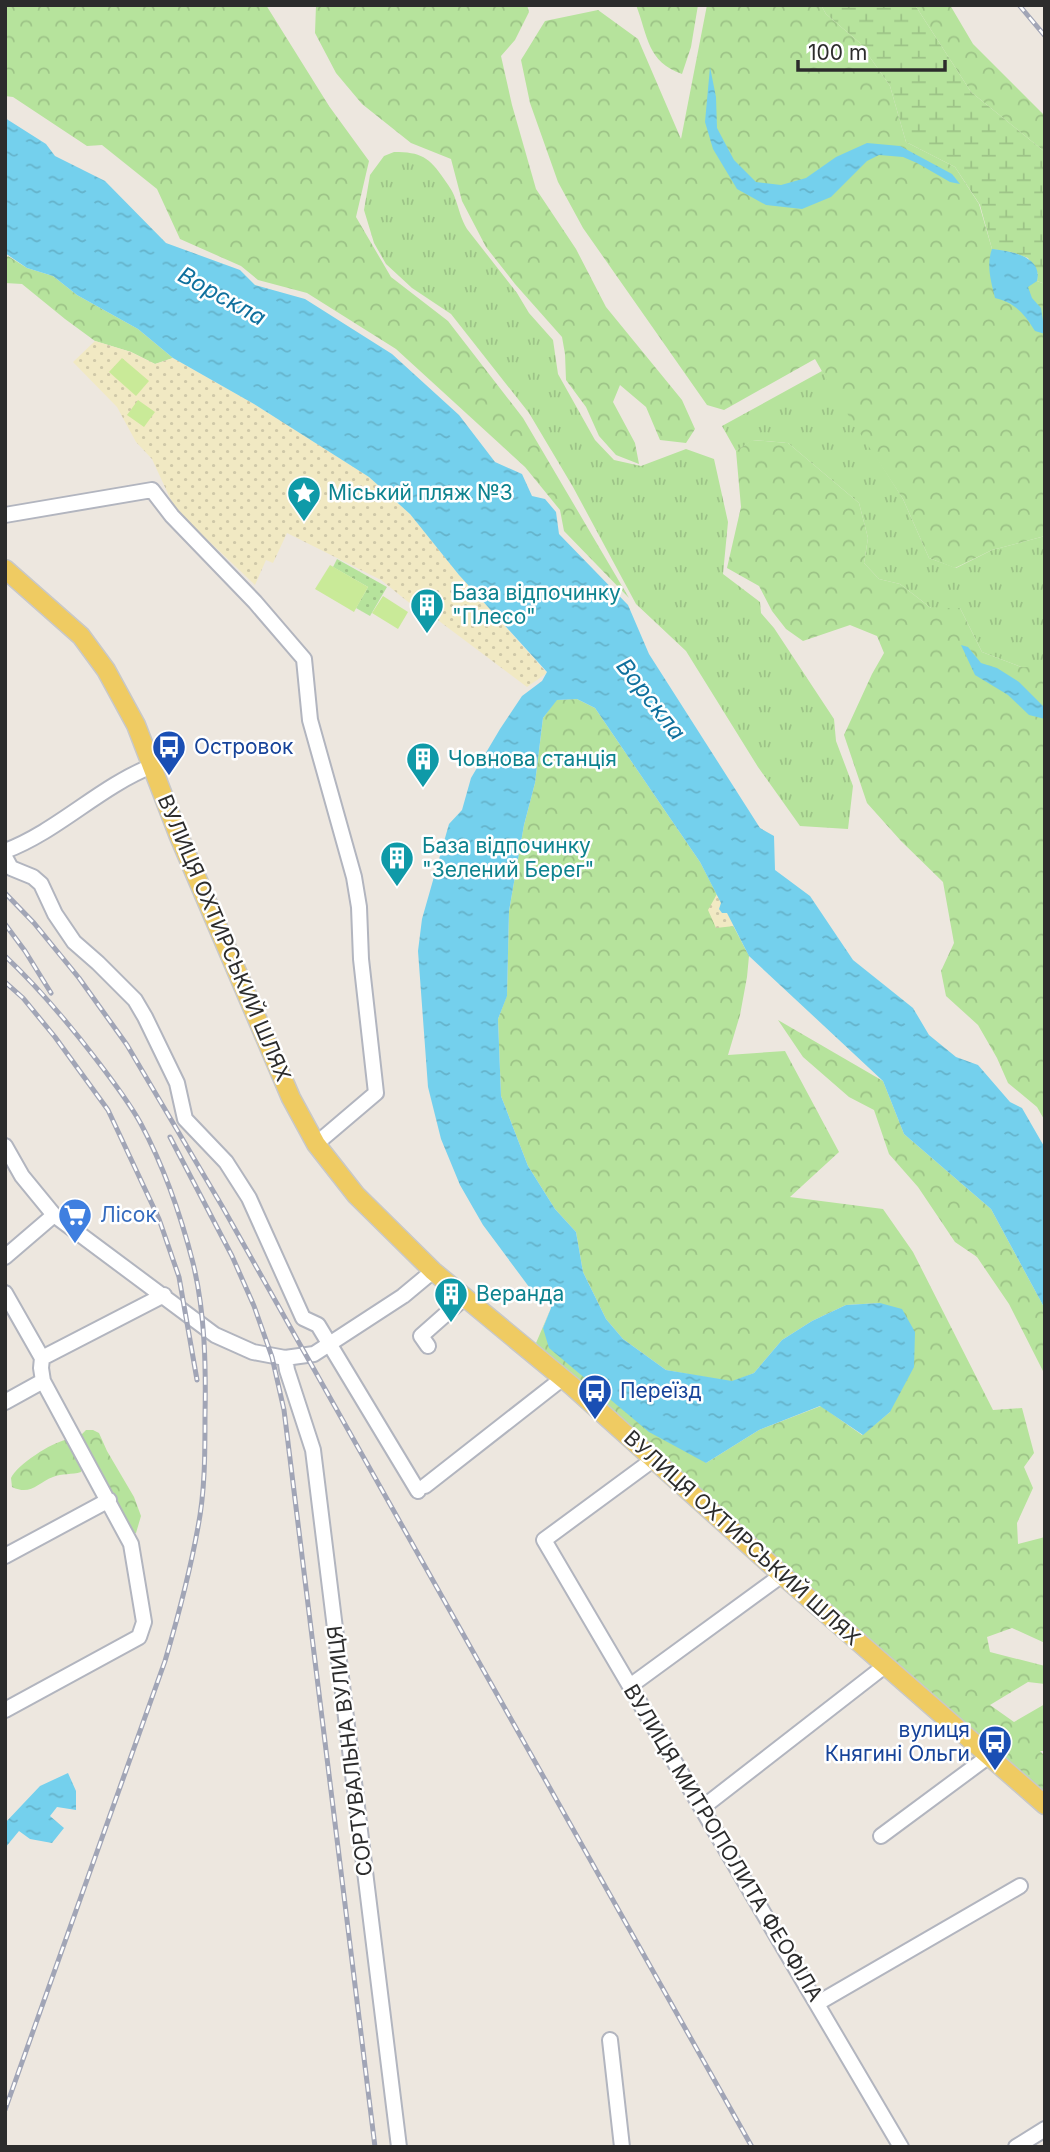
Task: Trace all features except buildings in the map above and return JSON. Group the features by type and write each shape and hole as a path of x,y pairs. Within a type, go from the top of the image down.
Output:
{"main road":[{"name":"ВУЛИЦЯ ОХТИРСЬКИЙ ШЛЯХ","path":"5,569 81,636 106,670 136,725 178,834 291,1098 316,1143 356,1195 433,1271 563,1378 782,1575 1045,1805"}],"street":[{"path":"5,514 152,490 181,526 255,602 303,659 310,720 354,877 376,1093 316,1143"},
{"path":"5,851 27,843 132,774 152,766"},
{"path":"5,857 11,868 33,877 41,884 55,914 74,942 135,1000 177,1083 185,1119 226,1162 249,1198 303,1318 318,1325 421,1488 563,1378"},
{"path":"5,1146 22,1176 54,1215 215,1335 253,1352 285,1358 314,1354 403,1296 433,1271"},
{"path":"5,1257 54,1215"},
{"path":"5,1293 42,1358 43,1381 131,1544 144,1622 139,1637 5,1710"},
{"path":"42,1358 164,1295"},
{"path":"428,1346 421,1336 464,1298"},
{"name":"СОРТУВАЛЬНА ВУЛИЦЯ","path":"285,1358 313,1450 399,2147"},
{"path":"5,1402 43,1381"},
{"name":"ВУЛИЦЯ МИТРОПОЛИТА ФЕОФІЛА","path":"654,1459 544,1540 901,2147"},
{"path":"5,1556 109,1500"},
{"path":"630,1686 782,1575"},
{"path":"702,1808 886,1665"},
{"path":"881,1836 989,1756"},
{"path":"818,2003 1020,1886"},
{"path":"610,2040 622,2147"},
{"path":"1016,2147 1045,2129"}],"green space":[{"path":"5,5 266,5 329,106 369,161 356,217 391,277 448,321 523,418 629,598 564,531 560,510 525,467 396,349 307,293 258,280 241,266 180,239 157,189 102,145 87,146 13,97 5,96"},
{"path":"316,5 527,5 529,12 515,40 501,56 536,189 576,249 606,307 682,400 695,429 686,443 660,440 646,407 620,385 613,402 635,443 639,464 616,455 599,436 586,407 566,380 562,337 486,247 462,201 451,159 411,143 362,104 336,73 315,33"},
{"path":"636,5 698,5 691,47 682,74 670,69 655,55"},
{"path":"707,5 821,5 826,14 860,43 890,86 906,142 955,167 979,204 992,249 1011,252 1038,274 1037,281 1045,284 1045,536 992,550 955,568 929,558 903,499 815,359 724,410 707,405 583,228 558,182 530,103 521,60 545,21 598,10 638,39 681,139"},
{"path":"821,5 915,5 971,92 1045,152 1045,284 1037,281 1038,274 1028,258 992,249 980,205 955,167 906,142 890,86 860,43 826,14"},
{"path":"915,5 950,5 973,44 1045,116 1045,152 971,92"},
{"path":"394,152 424,157 444,179 453,193 467,229 517,293 529,313 553,340 558,374 595,440 614,460 641,466 686,449 714,459 728,522 723,574 760,602 761,613 774,628 834,719 836,741 853,786 848,829 800,826 758,767 686,651 636,604 573,487 529,413 451,314 412,288 386,264 374,243 364,210 370,175 384,156"},
{"path":"8,256 27,268 53,276 77,295 138,329 173,358 155,364 131,352 95,341 22,284 5,283 5,259"},
{"path":"122,358 149,381 136,396 109,372"},
{"path":"822,371 903,499 929,558 956,568 992,550 1045,536 1045,667 1021,667 982,652 960,608 931,608 900,584 879,579 864,563 868,538 859,503 788,443 753,440 736,451 722,426"},
{"path":"138,400 155,412 144,427 127,415"},
{"path":"752,440 788,443 859,503 868,538 864,563 879,579 900,584 931,608 960,608 982,652 1021,667 1045,667 1045,1121 1037,1107 1008,1083 978,1025 946,996 941,971 954,943 943,882 867,803 844,735 884,653 877,636 850,625 803,641 786,629 772,611 759,586 727,568 741,507 736,451"},
{"path":"337,559 387,587 370,616 356,608 368,587 333,567"},
{"path":"330,565 368,587 354,612 315,589"},
{"path":"383,596 408,612 398,629 372,613"},
{"path":"577,699 595,708 700,862 749,956 740,1015 728,1055 785,1051 839,1152 790,1197 883,1209 913,1252 993,1410 1022,1408 1034,1453 1024,1467 1033,1488 1017,1523 1018,1544 1045,1537 1045,1643 1012,1628 987,1637 990,1652 1045,1666 1045,1684 1028,1682 990,1705 1014,1722 1045,1704 1045,1751 1040,1751 1045,1756 1045,1796 536,1343 551,1308 543,1328 706,1463 759,1430 821,1406 862,1435 890,1412 880,1303 846,1305 812,1321 782,1340 754,1373 732,1382 666,1370 623,1339 606,1319 583,1272 576,1232 555,1209 528,1166 501,1096 498,1019 507,995 509,911 524,825 535,783 543,718 556,700"},
{"path":"778,1020 883,1081 904,1134 991,1209 1045,1309 1045,1375 1009,1304 977,1257 955,1242 918,1187 889,1154 874,1110 849,1097 803,1057"},
{"path":"86,1430 99,1433 134,1497 141,1516 136,1533 128,1534 80,1441"},
{"path":"66,1440 72,1443 84,1464 81,1472 56,1476 34,1488 24,1490 12,1487 11,1478 20,1467 44,1449"}],"sand":[{"name":"Міський пляж №3","path":"95,341 131,352 155,364 173,358 254,404 369,477 410,514 459,575 547,673 527,687 427,612 417,609 381,580 287,533 273,563 266,560 255,585 175,509 152,459 136,442 117,407 73,362"},
{"path":"717,894 734,926 716,928 708,910"}],"water":[{"path":"710,67 716,97 717,128 734,160 756,182 781,185 806,178 836,157 867,143 900,146 952,174 960,184 950,182 903,157 879,155 867,161 831,197 802,209 766,205 737,189 713,149 705,122"},
{"name":"Ворскла","path":"5,118 46,144 55,156 105,181 166,243 240,270 255,285 305,299 392,354 459,415 495,462 522,474 532,496 545,499 556,512 559,534 628,605 649,654 760,828 774,836 775,870 810,896 853,960 913,1008 929,1035 956,1057 978,1065 1010,1102 1022,1108 1045,1148 1045,1309 991,1209 904,1134 883,1081 749,956 727,913 722,913 719,909 721,903 700,862 595,708 577,699 557,700 543,718 535,783 524,825 509,911 507,996 498,1019 501,1096 528,1166 555,1209 576,1232 583,1272 606,1319 623,1339 666,1370 732,1381 754,1373 782,1340 812,1321 846,1305 880,1303 902,1309 915,1332 914,1367 890,1412 863,1435 820,1406 759,1430 706,1463 649,1432 549,1348 543,1328 551,1308 552,1290 532,1291 483,1225 460,1185 441,1139 428,1087 418,951 422,919 449,824 462,810 471,778 500,729 522,696 542,681 547,672 459,575 410,514 369,477 254,404 173,358 138,329 77,295 53,276 27,268 5,253"},
{"path":"992,249 1024,256 1035,266 1037,281 1028,287 1032,298 1041,308 1045,334 1035,331 1014,306 995,298 989,267"},
{"path":"961,645 968,647 981,663 997,668 1019,682 1045,708 1045,719 1029,715 1008,695 975,675"},
{"path":"68,1773 76,1791 76,1810 57,1807 50,1816 64,1828 52,1843 30,1839 19,1831 5,1848 5,1823 40,1786"}],"railway":[{"path":"1019,5 1045,36"},
{"path":"5,893 34,923 79,978 127,1045 222,1206 752,2147"},
{"path":"5,924 51,993"},
{"path":"5,956 54,1008 99,1063 136,1116 157,1157 183,1228 197,1282 204,1339 205,1397 204,1472 200,1513 175,1628 5,2110"},
{"path":"5,982 23,998 55,1037 108,1110 159,1219 179,1277 197,1380"},
{"path":"170,1137 232,1256 254,1306 272,1357 284,1410 375,2147"}],"place":[{"name":"Міський пляж №3","path":"304,523"},
{"name":"База відпочинку \"Плесо\"","path":"427,635"},
{"name":"Островок","path":"169,777"},
{"name":"Човнова станція","path":"423,789"},
{"name":"База відпочинку \"Зелений Берег\"","path":"397,888"},
{"name":"Лісок","path":"75,1245"},
{"name":"Веранда","path":"451,1324"},
{"name":"Переїзд","path":"595,1421"},
{"name":"вулиця Княгині Ольги","path":"995,1772"}]}
